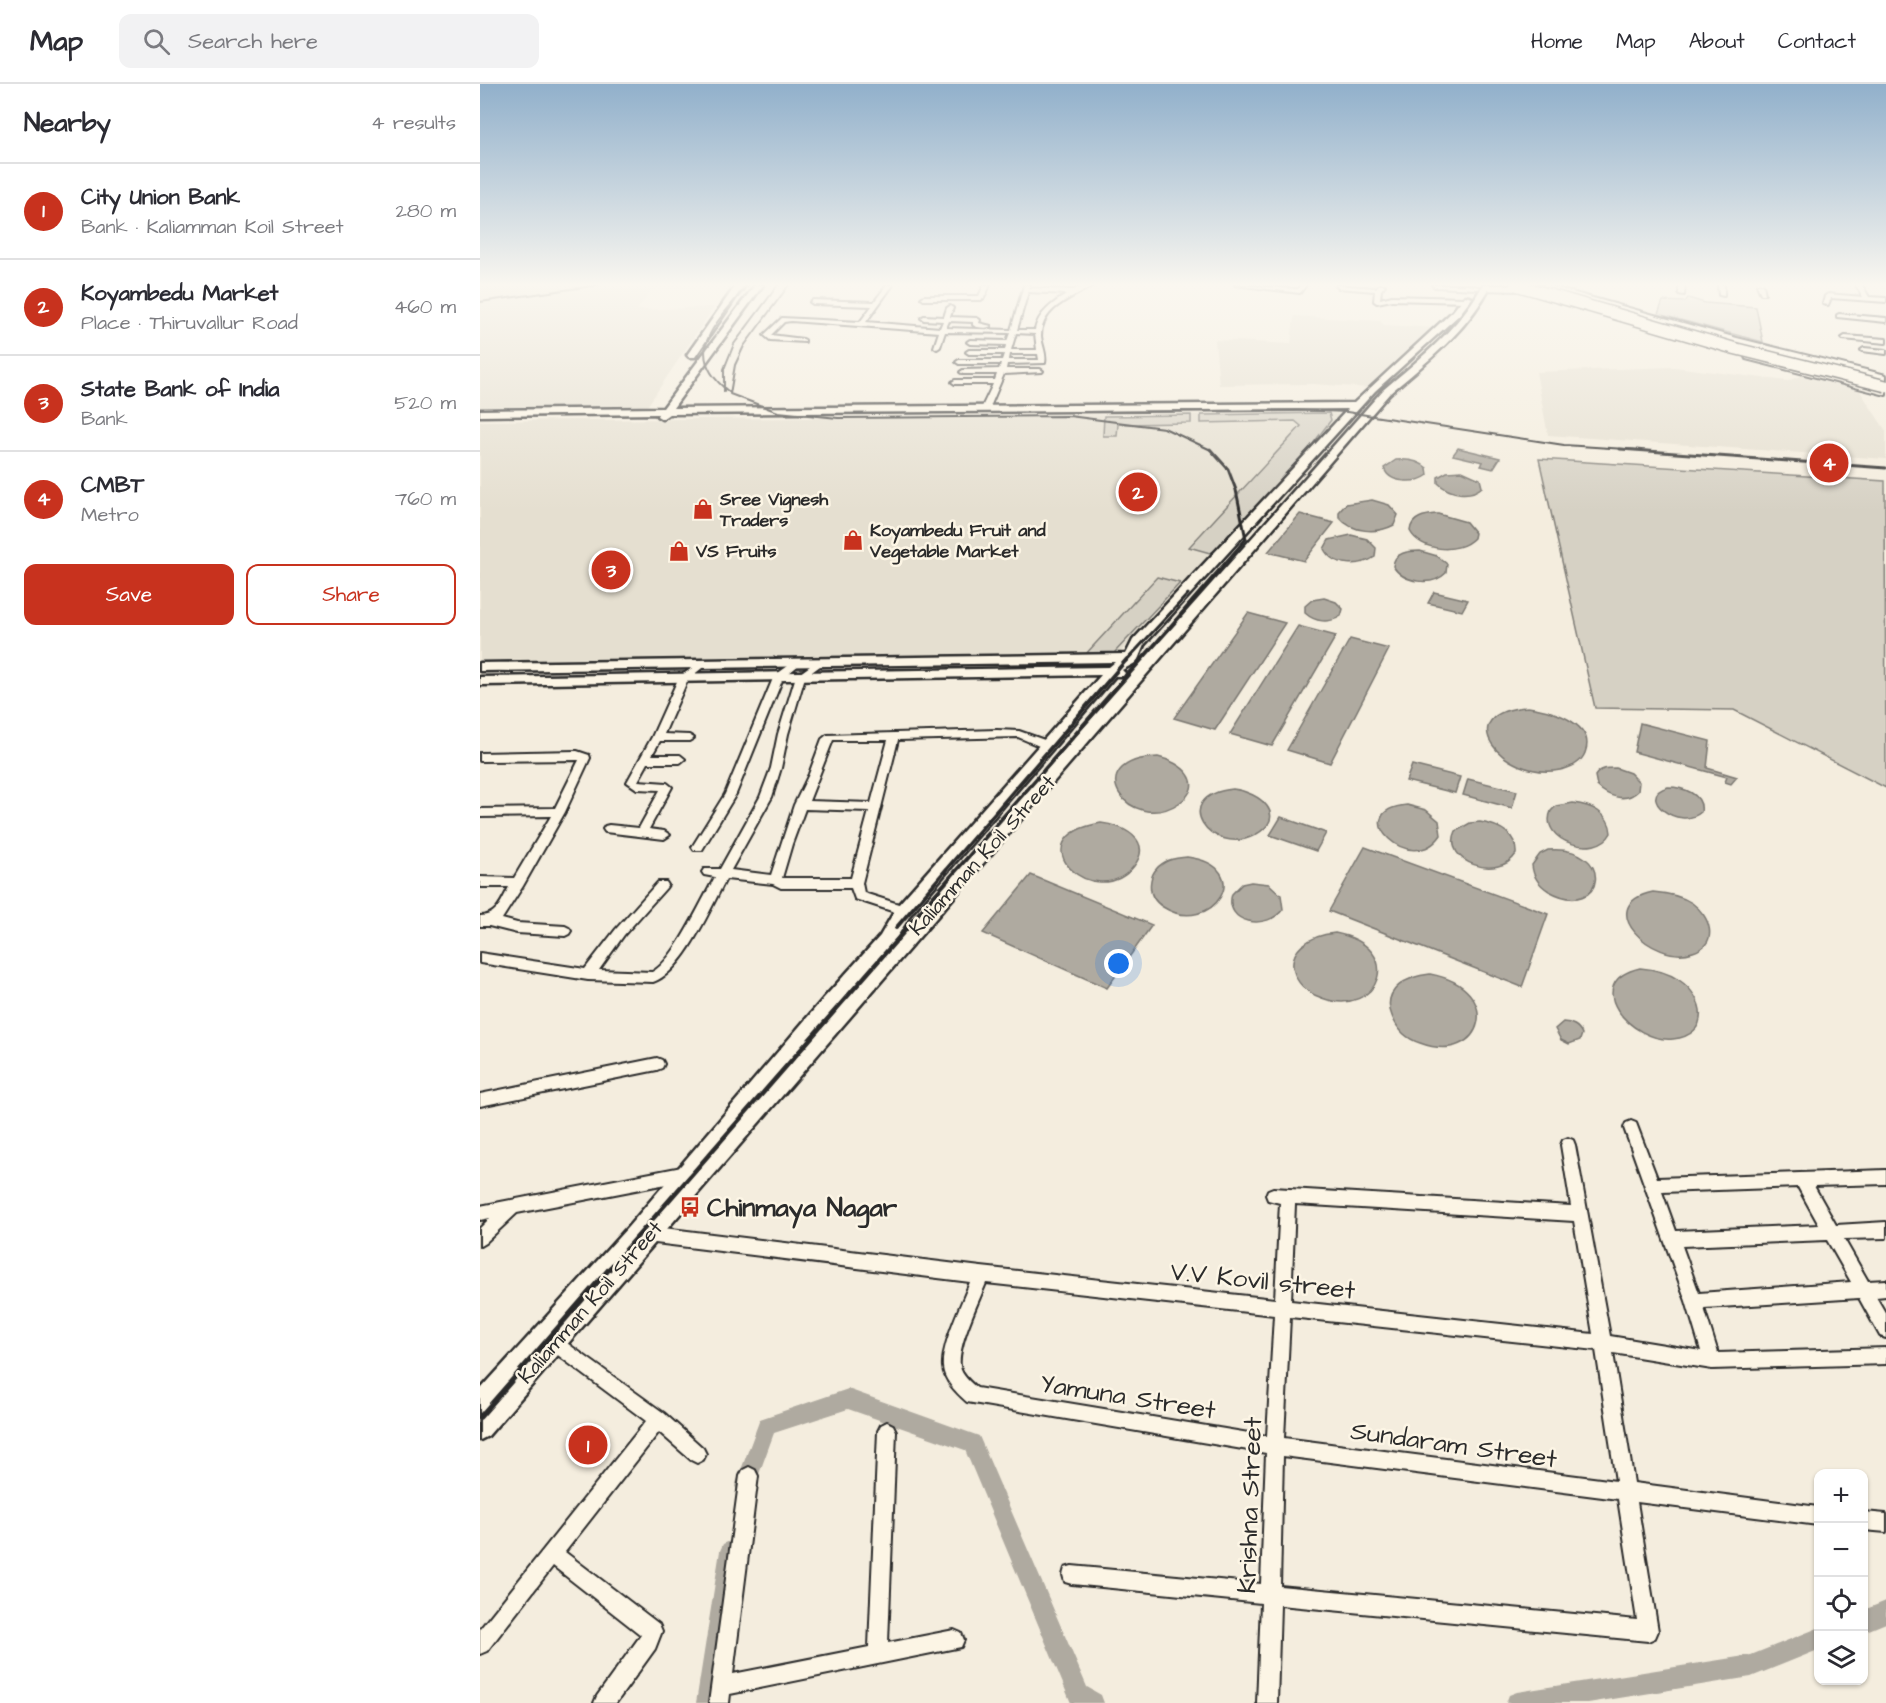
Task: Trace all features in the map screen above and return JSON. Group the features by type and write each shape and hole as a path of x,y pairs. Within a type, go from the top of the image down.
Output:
{"main road":[{"path":"1763,361 1781,366 1885,383"},
{"path":"1788,361 1885,383"},
{"path":"1816,361 1852,370 1885,383"}],"street":[{"path":"664,414 703,361"},
{"path":"959,362 1043,361"},
{"name":"Kaliamman Koil Street","path":"480,1428 642,1234 687,1173 886,940 904,910 1046,745 1112,671 1130,658 1138,643 1353,409 1404,361"},
{"name":"Kaliamman Koil Street","path":"480,1407 642,1234 1018,815 1138,674 1386,392 1422,361"},
{"path":"986,406 1005,362"},
{"path":"963,372 1040,370"},
{"path":"955,382 998,382"},
{"path":"650,414 659,401"},
{"path":"664,414 986,406 1353,409"},
{"path":"480,413 1014,413 1353,409"},
{"path":"480,419 650,414"},
{"path":"480,681 779,676 817,664 1130,658 1138,674"},
{"path":"480,667 701,665 798,670 1112,671 1138,674"},
{"path":"642,832 668,786 632,782 657,737 684,677 701,665"},
{"path":"481,960 588,975 653,977 662,973 677,956 766,796 776,768 798,670"},
{"path":"698,847 730,794 779,676"},
{"path":"776,880 782,854 828,738 997,733 1019,734 1046,745"},
{"path":"657,737 689,738"},
{"path":"894,737 856,883 859,896 904,910"},
{"path":"480,757 577,755 584,756 585,762 559,812 499,915 485,921"},
{"path":"645,759 680,759"},
{"path":"800,805 876,807"},
{"path":"480,813 559,812"},
{"path":"609,829 664,835"},
{"path":"708,872 786,883 856,883"},
{"path":"480,882 519,882"},
{"path":"588,975 620,932 662,885"},
{"path":"485,921 517,928 565,931"},
{"path":"480,1100 657,1064"},
{"path":"1631,1128 1694,1301 1712,1361"},
{"path":"1072,1575 1648,1631 1603,1343 1568,1145"},
{"path":"480,1213 687,1173"},
{"path":"1652,1185 1886,1177"},
{"path":"1803,1180 1886,1330"},
{"name":"Krishna Street","path":"1267,1703 1275,1446 1283,1308 1280,1196 1581,1214"},
{"path":"480,1238 516,1205"},
{"path":"1672,1239 1886,1230"},
{"name":"V.V Kovil street","path":"642,1234 981,1275 1603,1343 1712,1361 1886,1356"},
{"name":"Yamuna Street","path":"981,1275 956,1337 951,1368 961,1384 973,1396 1275,1446"},
{"path":"1694,1301 1886,1288"},
{"path":"553,1341 658,1419 697,1454"},
{"path":"480,1644 658,1419"},
{"path":"878,1654 887,1431"},
{"name":"Sundaram Street","path":"1275,1446 1814,1515"},
{"path":"749,1476 720,1694 878,1654 954,1640"},
{"path":"1868,1521 1886,1523"},
{"path":"551,1553 652,1631 648,1642 604,1703"}],"shaded area":[{"path":"480,361 678,361 646,408 480,409"},
{"path":"1217,361 1400,361 1370,388 1313,384 1219,385"},
{"path":"1674,367 1788,381 1802,375 1858,388 1886,431 1886,459 1548,435 1536,372"},
{"path":"1329,413 1331,420 1241,538 1210,553 1189,547 1301,426 1295,421 1201,423 1201,415"},
{"name":"Koyambedu Fruit and Vegetable Market","path":"1338,414 1340,418 1113,660 480,665 480,421"},
{"path":"1191,415 1191,423 1118,424 1117,436 1103,436 1104,416"},
{"path":"1458,448 1500,458 1493,469 1481,466 1483,462 1453,455"},
{"path":"1539,459 1885,481 1886,788 1734,710 1595,708"},
{"path":"1396,460 1420,463 1427,468 1428,475 1417,480 1397,480 1391,477 1384,468"},
{"path":"1462,471 1480,479 1482,487 1472,493 1460,493 1448,490 1438,483 1438,477 1447,472"},
{"path":"1372,500 1389,505 1398,515 1394,525 1373,531 1358,529 1339,517 1339,512 1346,504"},
{"path":"1300,514 1334,523 1304,561 1268,552"},
{"path":"1438,514 1466,522 1475,533 1474,538 1459,547 1449,549 1430,546 1415,538 1410,531 1413,522 1420,517"},
{"path":"1351,535 1367,539 1376,548 1375,557 1355,564 1340,562 1328,555 1324,549 1329,540"},
{"path":"1420,551 1437,556 1447,564 1446,573 1433,580 1418,581 1404,576 1393,566 1399,555"},
{"path":"1157,577 1180,583 1114,653 1083,657"},
{"path":"1434,592 1468,600 1462,611 1428,603"},
{"path":"1324,598 1336,602 1343,609 1341,616 1322,621 1305,613 1305,606 1312,600"},
{"path":"1248,613 1285,623 1215,730 1174,718"},
{"path":"1298,626 1336,636 1272,746 1230,734"},
{"path":"1350,639 1389,649 1330,763 1287,750"},
{"path":"1528,707 1558,715 1578,726 1587,742 1581,760 1564,769 1539,771 1519,766 1503,756 1492,744 1488,732 1491,720 1504,712"},
{"path":"1640,723 1710,741 1707,768 1737,777 1731,784 1725,782 1727,777 1634,752"},
{"path":"1158,757 1175,763 1188,774 1191,788 1187,795 1179,803 1160,811 1143,810 1129,804 1119,793 1116,782 1120,770 1134,761"},
{"path":"1412,765 1460,777 1455,793 1406,781"},
{"path":"1616,768 1630,773 1639,782 1638,791 1633,795 1623,798 1612,796 1597,786 1595,776 1599,771"},
{"path":"1468,779 1517,791 1512,808 1463,795"},
{"path":"1668,787 1680,788 1696,796 1701,812 1692,817 1682,818 1664,810 1656,798 1659,791"},
{"path":"1233,789 1261,800 1270,813 1270,820 1265,828 1255,835 1239,840 1224,838 1211,832 1203,823 1199,813 1202,802 1213,794"},
{"path":"1573,803 1593,808 1603,815 1610,826 1611,833 1604,841 1582,846 1561,838 1553,831 1549,822 1551,811 1556,806"},
{"path":"1407,805 1426,810 1439,821 1441,835 1428,847 1414,850 1400,846 1389,839 1382,829 1381,818 1389,810"},
{"path":"1281,817 1326,833 1316,851 1270,835"},
{"path":"1480,822 1500,828 1510,835 1516,854 1508,862 1486,867 1474,865 1457,852 1454,842 1456,831 1470,823"},
{"path":"1101,823 1126,831 1138,841 1140,849 1134,866 1118,879 1100,882 1084,878 1070,868 1063,856 1064,843 1076,831"},
{"path":"1365,847 1548,914 1522,987 1329,911"},
{"path":"1548,850 1570,851 1585,858 1593,869 1595,880 1591,890 1582,897 1568,898 1542,886 1535,877 1532,865 1540,854"},
{"path":"1187,857 1209,863 1221,873 1224,885 1220,897 1211,907 1198,914 1181,914 1163,907 1153,897 1151,891 1150,884 1159,866 1170,860"},
{"path":"1031,875 1152,925 1107,988 983,933"},
{"path":"1251,882 1269,884 1281,895 1283,909 1276,916 1258,922 1240,918 1234,912 1231,904 1232,894 1242,884"},
{"path":"1653,892 1678,896 1687,900 1704,915 1709,936 1701,948 1693,952 1677,954 1646,943 1635,932 1628,920 1627,909 1635,899"},
{"path":"1335,933 1358,941 1372,952 1378,965 1377,979 1370,990 1358,999 1342,1002 1315,995 1302,985 1293,969 1296,952 1302,946 1317,937"},
{"path":"1640,968 1665,973 1688,987 1699,1005 1699,1023 1694,1030 1686,1036 1673,1039 1657,1038 1642,1032 1628,1022 1618,1010 1613,998 1614,986 1622,975"},
{"path":"1430,974 1454,982 1470,994 1477,1008 1478,1023 1471,1035 1459,1044 1442,1048 1415,1041 1403,1033 1392,1016 1390,998 1393,991 1405,981"},
{"path":"1563,1022 1579,1029 1582,1034 1580,1040 1569,1044 1561,1040 1555,1029"}],"waterway":[{"path":"745,1486 767,1426 848,1399 972,1443 1079,1695 1093,1703"},
{"path":"707,1703 730,1551"},
{"path":"1868,1619 1886,1612"},
{"path":"1517,1703 1751,1666 1814,1641"}],"railway":[{"path":"707,361 714,377 724,387"},
{"path":"724,387 724,369 727,361"},
{"path":"737,361 730,394 778,412 838,418 1069,416 1164,428 1211,450"},
{"path":"724,387 729,392"},
{"path":"724,387 724,392"},
{"path":"1088,412 1299,410 1347,412 1564,445 1641,450"},
{"path":"1620,449 1886,468"},
{"path":"1140,661 1246,539 1236,490 1228,469 1211,450"},
{"path":"1126,661 1188,594"},
{"path":"896,928 1127,659"},
{"path":"906,928 1141,659"},
{"path":"609,1269 908,927"},
{"path":"480,1417 610,1268"}],"place":[{"name":"CMBT","path":"1829,463"},
{"name":"Koyambedu Market","path":"1138,492"},
{"name":"Sree Vignesh Traders","path":"703,509"},
{"name":"Koyambedu Fruit and Vegetable Market","path":"853,540"},
{"name":"VS Fruits","path":"679,551"},
{"name":"State Bank of India","path":"611,570"},
{"name":"Chinmaya Nagar","path":"690,1207"},
{"name":"City Union Bank","path":"588,1445"}]}
